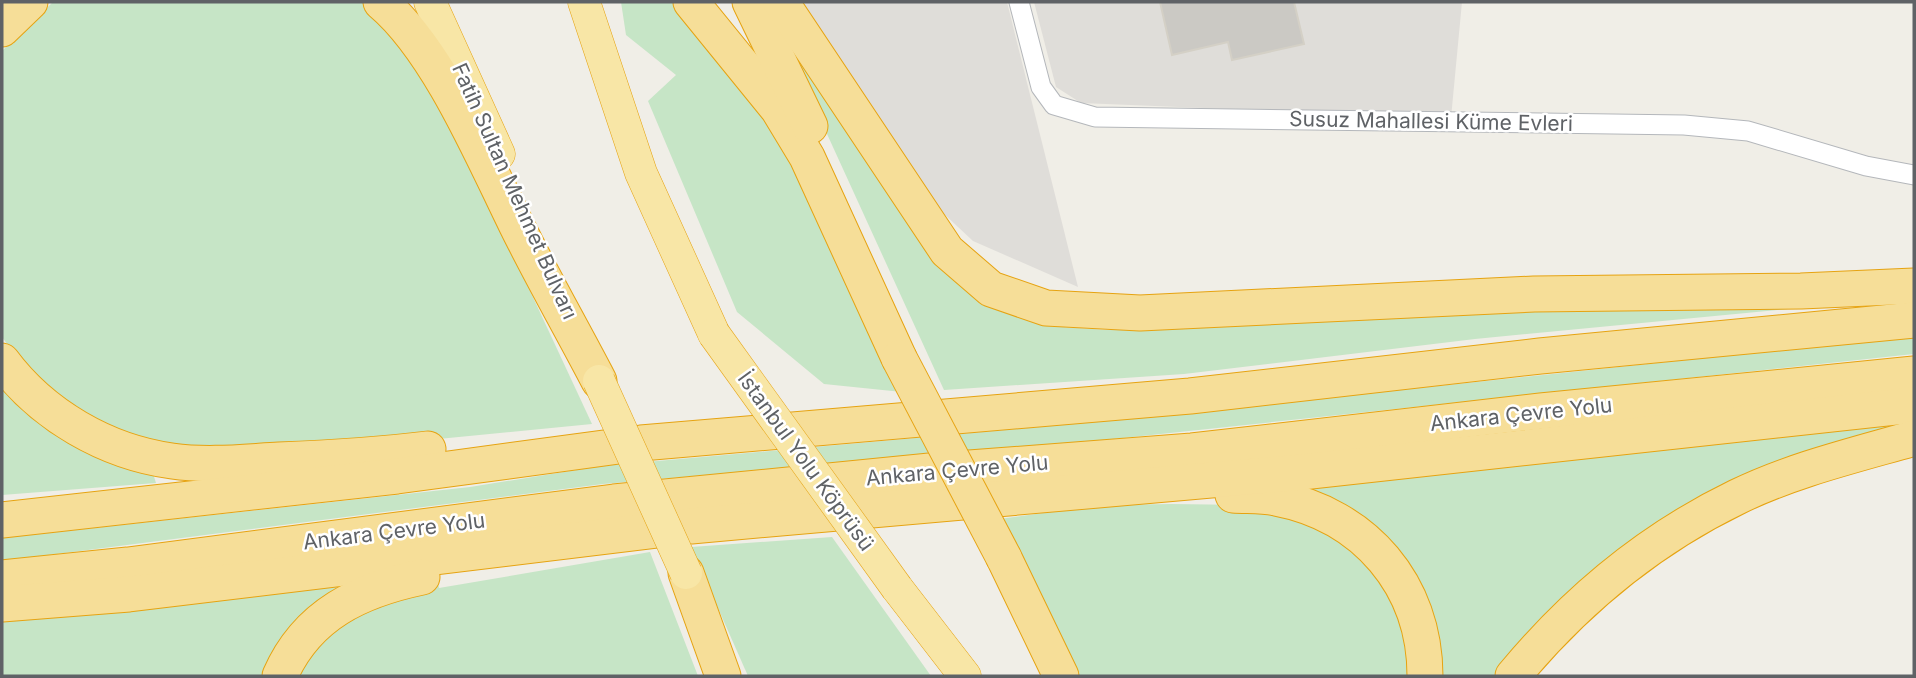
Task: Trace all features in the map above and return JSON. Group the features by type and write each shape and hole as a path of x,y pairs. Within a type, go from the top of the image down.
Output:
{"highway":[{"path":"2,29 30,2"},
{"path":"380,2 408,30 424,53 478,143 517,226 599,380 734,676"},
{"name":"Fatih Sultan Mehmet Bulvarı","path":"430,2 599,380"},
{"name":"İstanbul Yolu Köprüsü","path":"584,2 641,173 714,334 897,588 965,676"},
{"path":"691,2 778,109 807,157 904,356"},
{"path":"750,2 821,149 904,356 950,460 998,561 1061,676"},
{"path":"780,2 947,251 991,289 1046,308 1140,313 1534,294 1801,291 1914,286"},
{"path":"2,520 370,479 641,443 1189,396 1540,356 1914,320"},
{"path":"2,361 39,401 71,425 143,456 172,461 205,463 313,458 630,426 802,429"},
{"name":"Ankara Çevre Yolu","path":"2,578 128,565 614,502 930,471 1192,451 1528,412 1914,374"},
{"path":"2,604 129,594 691,526 1302,472 1914,405"},
{"path":"1513,676 1574,608 1614,573 1688,523 1739,496 1794,475 1914,438"},
{"path":"869,510 999,507 1097,496 1177,495 1275,498 1312,508 1339,520 1365,538 1384,556 1402,582 1421,634 1425,676"},
{"path":"280,676 297,644 320,621 353,597 405,580 470,566 608,544 691,526"},
{"path":"998,561 1044,676"},
{"path":"686,573 723,676"}],"street":[{"name":"Susuz Mahallesi Küme Evleri","path":"1019,2 1041,87 1054,105 1095,117 1685,125 1748,131 1866,166 1914,175"}],"shaded area":[{"path":"794,2 1007,2 1078,287 973,241 927,198"},
{"path":"1034,2 1462,2 1451,118 1081,103 1056,87"}],"green space":[{"path":"53,2 369,2 382,13 457,134 592,424 336,449 165,450 73,412 18,359 2,337 2,51"},
{"path":"621,2 678,2 764,107 902,392 824,384 737,312 648,101 676,75 626,35"},
{"path":"799,46 1017,315 1048,326 1108,330 1293,323 1532,307 1798,308 1475,339 1184,374 944,390 790,53"},
{"path":"1914,336 1914,354 1066,444 603,484 2,561 2,538 470,487 601,466 1095,422"},
{"path":"2,379 152,470 156,483 2,495"},
{"path":"1914,413 1914,429 1803,458 1502,665 1494,676 1439,676 1430,616 1278,486"},
{"path":"1101,505 1246,505 1312,516 1395,591 1411,676 1072,676 999,519"},
{"path":"832,537 931,676 748,676 691,547"},
{"path":"650,552 698,676 292,676 353,607 438,582 439,588"},
{"path":"348,579 264,676 2,676 2,614"}],"building":[{"path":"1160,2 1294,2 1304,44 1232,60 1228,42 1172,55"}]}
